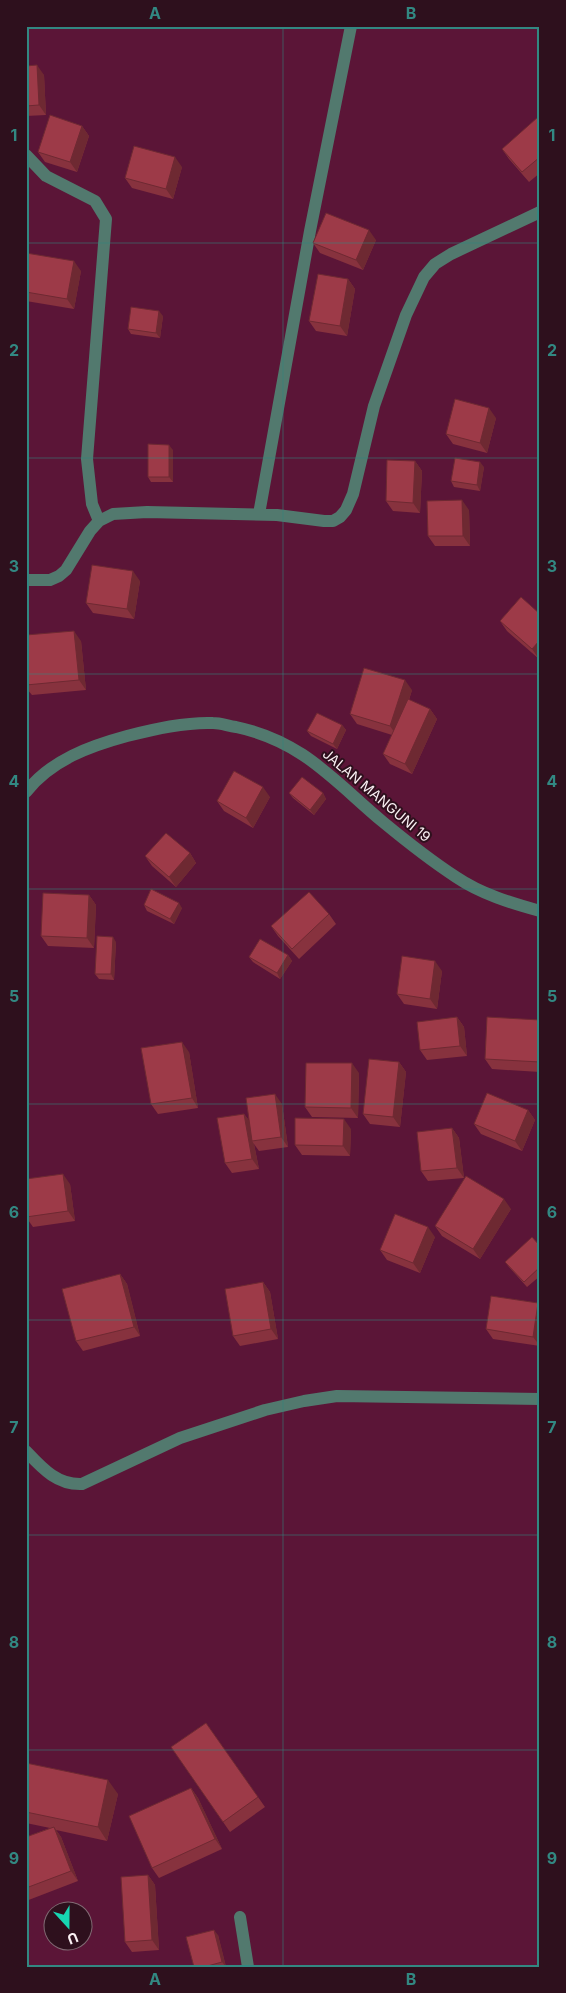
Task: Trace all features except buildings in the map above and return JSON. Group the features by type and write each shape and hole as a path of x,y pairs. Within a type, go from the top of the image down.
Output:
{"street":[{"path":"259,514 310,231 351,26"},
{"path":"26,155 46,176 95,201 106,218 87,459 92,504 99,520"},
{"path":"26,580 50,580 59,576 66,570 99,520 113,514 147,512 259,514 324,521 333,521 340,517 346,510 353,494 374,406 406,315 424,277 435,264 451,254 540,212"},
{"name":"JALAN MANGUNI 19","path":"26,792 34,782 56,764 86,749 108,741 146,731 206,723 257,731 283,742 330,774 382,822 457,878 494,896 540,911"},
{"path":"26,1451 51,1476 64,1482 82,1484 180,1438 265,1410 304,1401 337,1396 540,1400"},
{"path":"240,1917 248,1967"}]}
